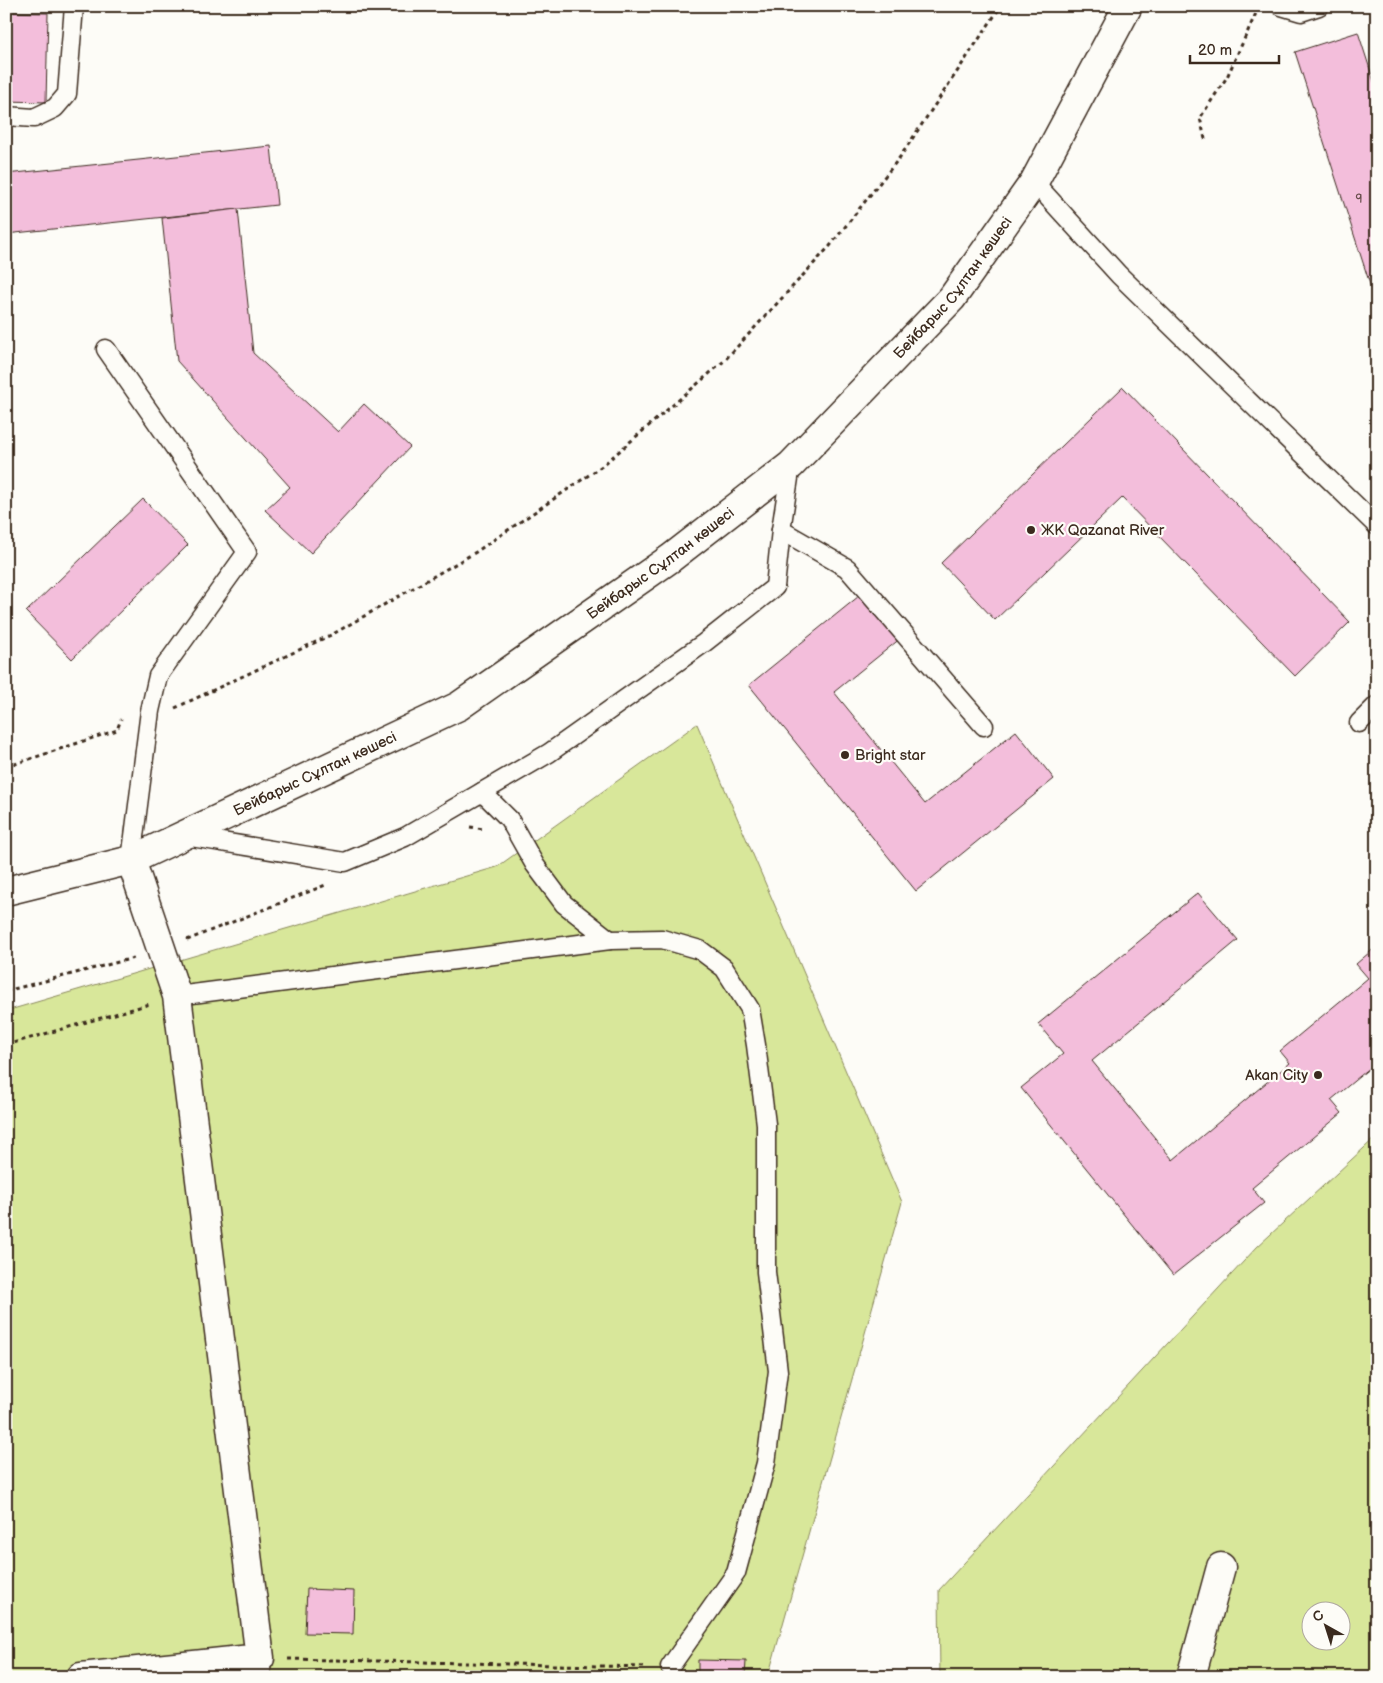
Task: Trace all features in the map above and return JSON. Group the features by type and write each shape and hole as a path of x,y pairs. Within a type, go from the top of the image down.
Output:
{"street":[{"name":"Бейбарыс Сұлтан көшесі","path":"6,891 131,860 459,706 671,558 791,465 952,298 1034,182 1128,6"},
{"path":"81,1677 261,1667 177,996 131,860"},
{"path":"1191,1677 1221,1567"}],"lane":[{"path":"6,116 34,118 55,108 67,94 74,6"},
{"path":"1281,6 1301,12 1319,6"},
{"path":"1034,182 1119,275 1377,526"},
{"path":"106,349 247,552 158,676 150,711 131,860"},
{"path":"184,836 346,862 405,837 557,747 704,642 775,587 791,465"},
{"path":"781,530 847,568 984,726"},
{"path":"1359,724 1377,706"},
{"path":"482,792 509,819 535,865 564,904 610,940"},
{"path":"177,996 610,940 662,939 700,950 724,968 750,1009 756,1045 766,1124 766,1272 778,1371 766,1463 736,1573 670,1667"}],"path":[{"path":"166,712 334,634 476,552 602,466 724,361 830,246 900,157 1001,6"},
{"path":"1205,139 1200,118 1228,77 1259,6"},
{"path":"6,767 117,730 122,719"},
{"path":"461,830 470,827 488,829"},
{"path":"6,991 162,951 334,882"},
{"path":"6,1045 177,996"},
{"path":"261,1667 670,1667"}],"green space":[{"path":"697,724 902,1202 768,1677 6,1677 6,1011 497,867"},
{"path":"1377,1136 1377,1677 940,1677 939,1590 1257,1247"}],"building":[{"path":"6,12 48,13 46,102 6,101"},
{"path":"1358,32 1377,91 1377,306 1295,52"},
{"path":"271,146 277,205 6,234 6,174"},
{"path":"238,209 253,353 338,432 364,404 410,447 311,553 265,510 290,487 177,361 162,218"},
{"name":"ЖК Qazanat River","path":"1123,387 1350,622 1295,676 1122,498 995,620 941,563"},
{"path":"143,499 188,545 72,659 26,612"},
{"name":"Bright star","path":"864,592 901,638 834,692 925,804 1016,731 1054,779 916,891 749,685"},
{"name":"Akan City","path":"1198,893 1238,940 1092,1061 1173,1160 1290,1063 1280,1051 1368,978 1356,964 1377,946 1377,1062 1331,1100 1342,1113 1252,1188 1264,1203 1173,1275 1021,1088 1063,1054 1038,1024"},
{"path":"307,1589 354,1591 353,1634 305,1633"},
{"path":"698,1660 746,1661 745,1677 698,1677"}],"place":[{"name":"ЖК Qazanat River","path":"1031,530"},
{"name":"Bright star","path":"845,755"},
{"name":"Akan City","path":"1318,1075"}]}
